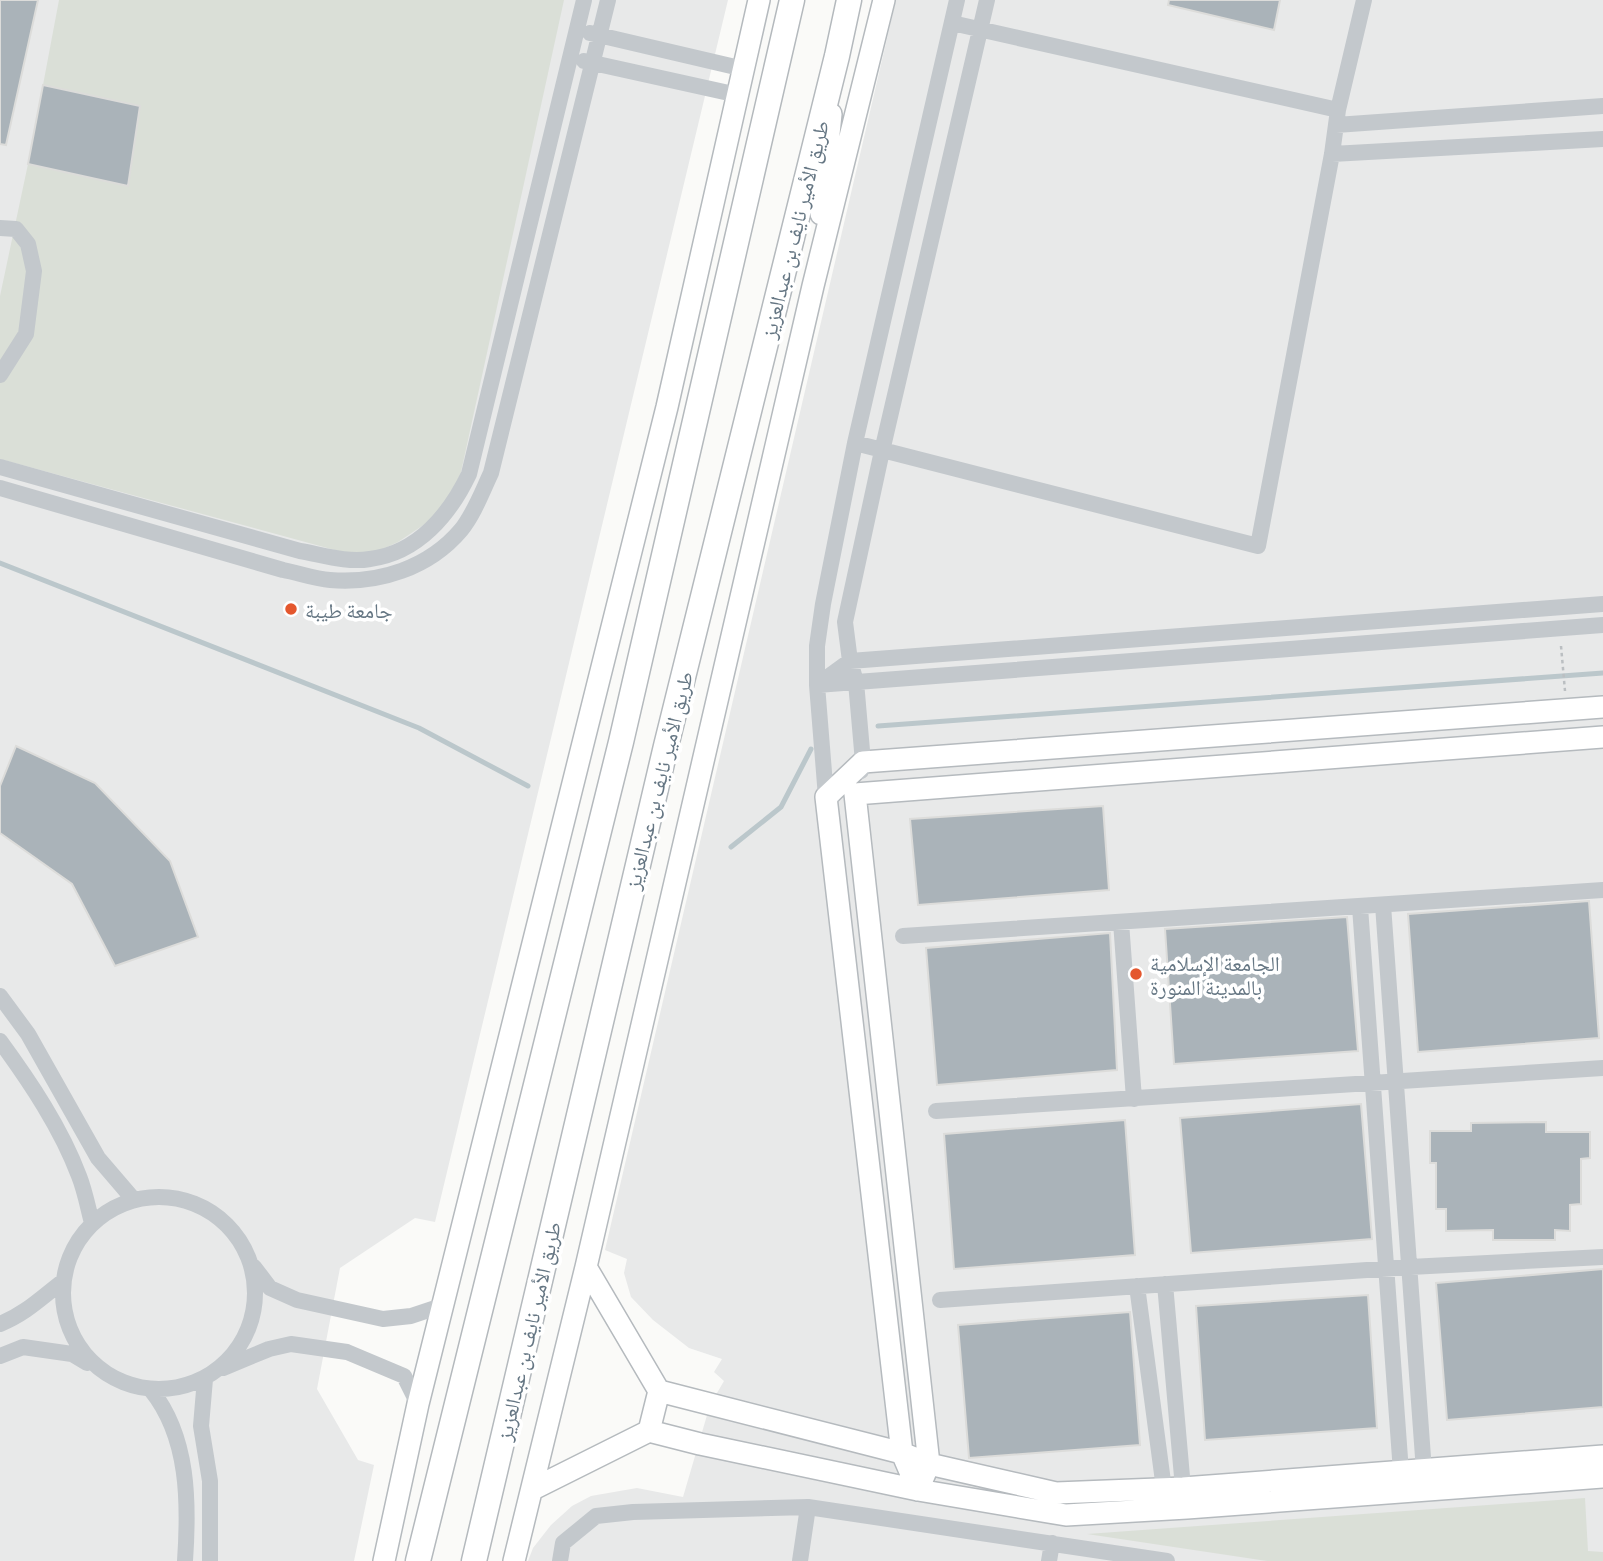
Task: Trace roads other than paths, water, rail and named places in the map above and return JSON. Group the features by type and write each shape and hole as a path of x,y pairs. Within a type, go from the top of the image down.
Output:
{"highway":[{"path":"418,1561 621,742 792,0"},
{"name":"طريق الأمير نايف بن عبدالعزيز","path":"474,1561 666,746 849,0"}],"main road":[{"path":"384,1561 418,1404 667,407 759,0"},
{"path":"514,1561 586,1267 813,286 884,0"},
{"path":"813,286 837,56"},
{"path":"918,1490 902,1453 826,797 863,762 1603,707"},
{"path":"918,1490 929,1464 855,794 1603,737"},
{"path":"586,1267 659,1391 649,1431"},
{"path":"659,1391 902,1453 929,1464 1056,1493 1174,1489 1603,1456"},
{"path":"533,1489 649,1431 918,1490 1066,1515 1603,1477"}],"street":[{"path":"0,467 300,551 341,559 371,559 407,547 442,517 456,500 469,474 584,0"},
{"path":"0,488 283,570 329,580 370,580 406,570 432,557 461,530 491,473 608,0"},
{"path":"957,0 855,443 823,604 817,646 817,685 826,797 855,794 863,762 856,682 850,661 845,622 987,0"},
{"path":"855,443 1258,546 1337,117 1364,0"},
{"path":"952,23 1337,117 1603,106"},
{"path":"577,29 744,69"},
{"path":"571,58 738,95"},
{"path":"1332,154 1603,139"},
{"path":"0,228 16,229 28,244 34,271 26,334 0,375"},
{"path":"817,685 850,661 1603,604"},
{"path":"817,685 1603,625"},
{"path":"903,936 1603,890"},
{"path":"1383,905 1424,1471"},
{"path":"1360,907 1401,1472"},
{"path":"1121,922 1134,1099"},
{"path":"0,996 29,1034 98,1158 134,1200"},
{"path":"0,1041 22,1071 58,1132 79,1176 92,1223"},
{"path":"936,1111 1603,1068"},
{"path":"100,1371 77,1346 64,1315 62,1282 72,1250 92,1223 111,1209 134,1200 163,1196 191,1202 217,1215 237,1235 251,1264 270,1288 297,1300 383,1319 411,1316 444,1305"},
{"path":"940,1300 1410,1267 1603,1257"},
{"path":"210,1561 211,1481 201,1426 211,1375 239,1348 253,1321 257,1291 251,1264"},
{"path":"0,1324 35,1306 62,1282"},
{"path":"1165,1284 1174,1489"},
{"path":"1137,1286 1174,1489"},
{"path":"0,1356 23,1347 72,1354 124,1384 151,1390 179,1388 270,1349 291,1344 347,1352 404,1376 418,1404"},
{"path":"151,1390 164,1406 183,1464 186,1499 185,1561"},
{"path":"800,1561 808,1507"},
{"path":"560,1561 563,1543 596,1516 633,1512 808,1507 1167,1561"},
{"path":"1049,1561 1052,1543"}],"waterway":[{"path":"0,563 419,728 528,786"},
{"path":"878,726 1603,673"},
{"path":"731,847 781,807 811,749"}],"place":[{"name":"جامعة طيبة","path":"291,609"},
{"name":"الجامعة الإسلامية بالمدينة المنورة","path":"1136,974"}]}
